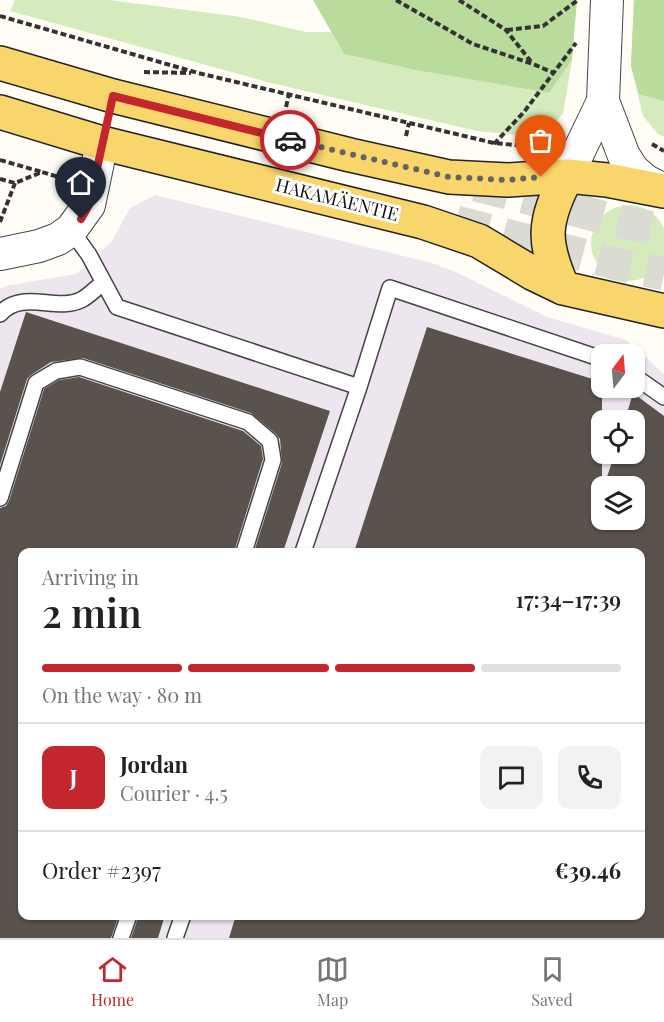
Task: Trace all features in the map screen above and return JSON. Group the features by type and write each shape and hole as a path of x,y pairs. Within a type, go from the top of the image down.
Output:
{"main road":[{"path":"0,63 113,96 350,155 449,177 508,180 567,176 664,190"},
{"path":"102,143 113,96"},
{"name":"HAKAMÄENTIE","path":"0,112 102,143 423,222 479,241 534,274 563,288 664,311"},
{"path":"563,288 548,250 547,232 550,213 567,176"}],"street":[{"path":"607,0 603,101 624,156 633,170 646,181 664,190"},
{"path":"567,176 603,101"},
{"path":"0,254 39,246 71,230 89,205 102,143"}],"lane":[{"path":"71,230 89,255 117,307 359,387"},
{"path":"0,314 6,307 17,303 80,301 104,283"},
{"path":"304,548 390,288 591,355"},
{"path":"0,498 36,383 56,371 80,367 248,422 270,441 273,460 245,548"},
{"path":"645,382 664,397"},
{"path":"122,938 127,920"},
{"path":"175,938 181,920"}],"path":[{"path":"396,0 473,44 554,73"},
{"path":"459,0 506,30 532,64"},
{"path":"506,30 543,26 579,0"},
{"path":"0,16 198,73 494,143 515,145 560,136"},
{"path":"494,143 524,112 579,39"},
{"path":"286,107 289,94"},
{"path":"406,136 409,123"},
{"path":"0,160 92,186"},
{"path":"0,179 15,183 42,172"},
{"path":"0,222 15,183"}],"shaded area":[{"path":"155,195 432,263 458,273 547,317 626,340 630,344 591,344 591,398 645,398 645,357 664,374 664,938 0,938 0,289 76,274 112,241 130,208"}],"green space":[{"path":"15,0 109,0 241,17 306,32 331,32 344,54 415,70 549,93 572,60 563,114 554,123 517,135 477,131 271,83 10,11"},
{"path":"313,0 577,0 572,60 549,93 415,70 344,54"},
{"path":"634,0 664,0 664,137 658,134 643,116 631,66"},
{"path":"634,0 664,0 664,101 639,94 631,66"},
{"path":"629,205 644,208 656,216 664,228 664,258 656,270 644,278 629,281 614,278 602,270 594,258 591,243 594,228 602,216 614,208"}],"building":[{"path":"26,312 330,411 284,548 255,548 282,463 280,439 251,413 83,358 51,362 27,379 0,465 0,392"},
{"path":"427,327 591,379 591,398 602,398 602,410 591,410 591,464 602,464 602,476 591,476 591,530 645,530 645,476 607,476 611,464 645,464 645,410 628,410 632,398 640,398 664,416 664,938 229,938 234,920 645,920 645,548 355,548"},
{"path":"79,377 243,431 261,446 263,459 235,548 18,548 18,920 117,920 111,938 0,938 0,508 6,506 9,501 44,389 59,380"},
{"path":"137,920 163,920 158,938 131,938"}],"tunnel":[{"path":"476,185 626,223 664,230"},
{"path":"456,222 664,274"}],"way so far":[{"path":"290,140 449,177 508,180 541,177"}],"route":[{"path":"81,219 89,205 113,96 290,140"}]}
